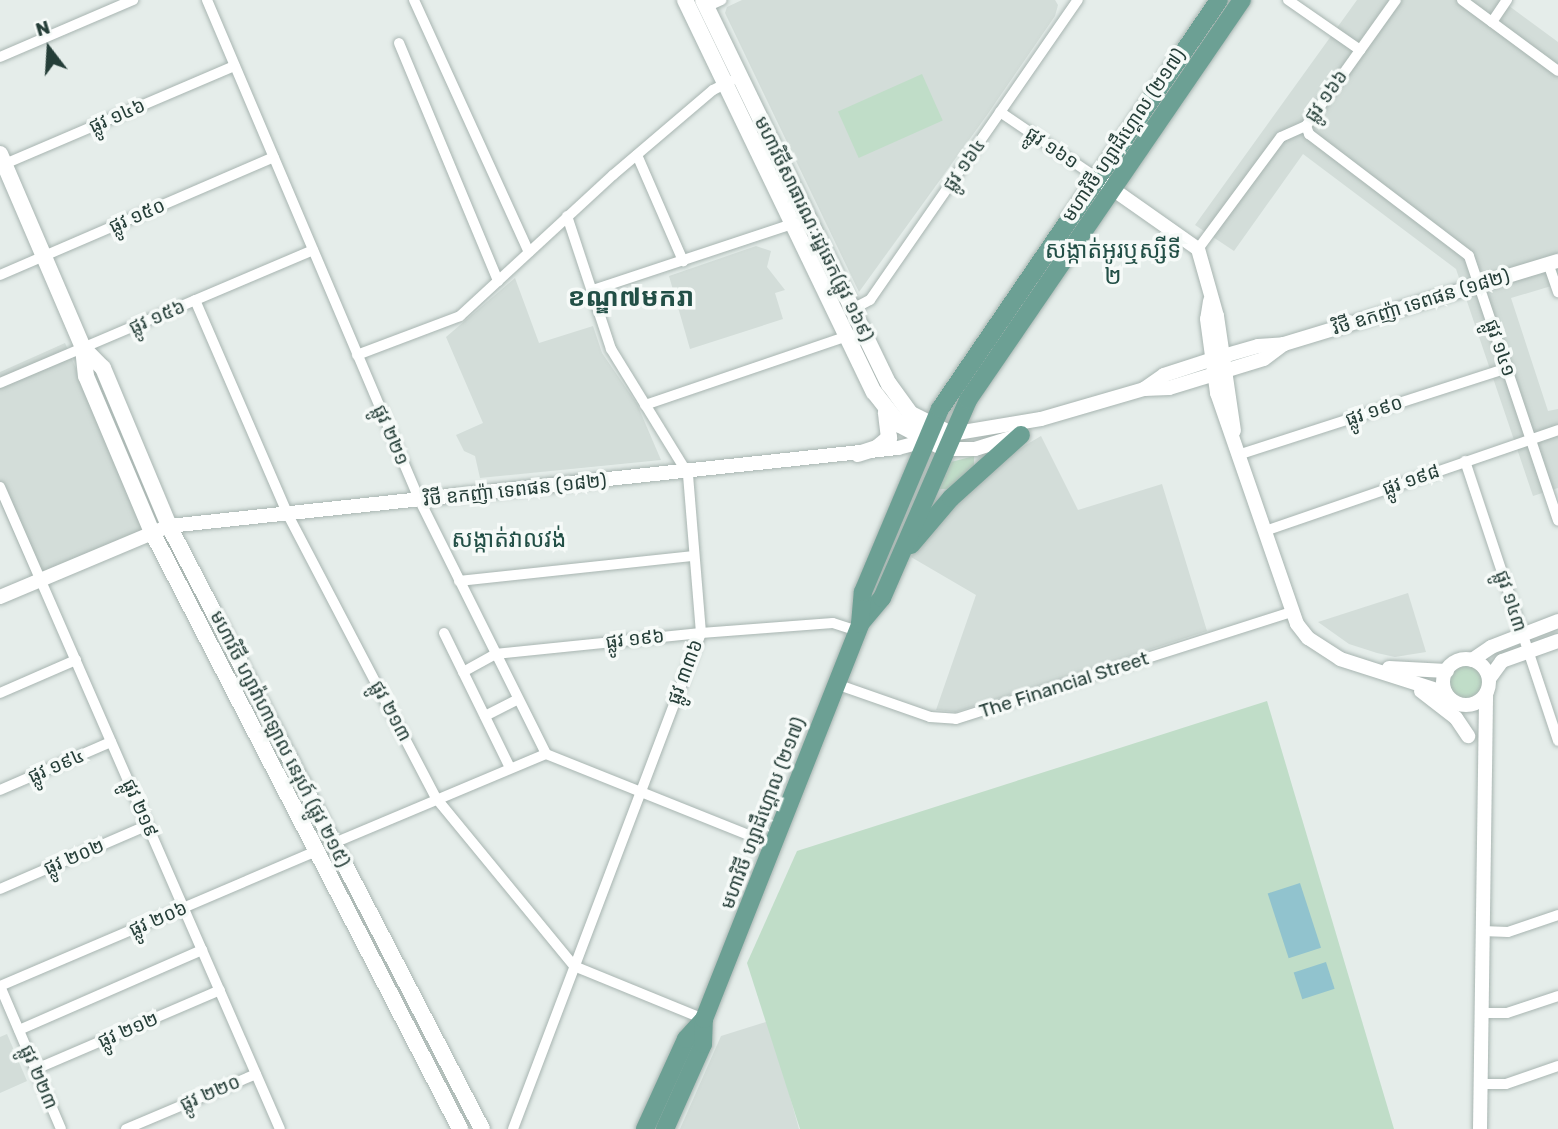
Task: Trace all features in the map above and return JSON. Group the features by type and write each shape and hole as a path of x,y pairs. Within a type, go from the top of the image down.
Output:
{"main road":[{"name":"មហាវិថីសាធារណៈរដ្ឋឆេក(ផ្លូវ ១៦៩)","path":"685,0 808,218 895,394 928,435"},
{"name":"មហាវិថី ហ្សាដឹហ្គោល (២១៧)","path":"666,1129 703,1044 704,1019 858,627 863,592 928,435 993,327 1219,0"},
{"name":"មហាវិថី ហ្សាដឹហ្គោល (២១៧)","path":"858,627 882,598 948,442 1010,339 1242,0"},
{"name":"មហាវិថីសាធារណៈរដ្ឋឆេក(ផ្លូវ ១៦៩)","path":"705,4 732,80 793,225 881,404 900,425 948,442"},
{"name":"មហាវិថី ហ្សាវ៉ាហាឡាល នេរុហ៍ (ផ្លូវ ២១៥)","path":"1,161 83,348 86,376 152,532 460,1129"},
{"path":"993,327 1010,339"},
{"name":"មហាវិថី ហ្សាវ៉ាហាឡាល នេរុហ៍ (ផ្លូវ ២១៥)","path":"83,348 103,369 169,526 482,1129"},
{"path":"858,454 877,448 889,438 891,424 881,404"},
{"path":"897,564 951,498 1021,435"},
{"name":"មហាវិថី ហ្សាដឹហ្គោល (២១៧)","path":"645,1129 686,1039 704,1019"}],"street":[{"path":"0,57 133,0"},
{"name":"ផ្លូវ ២២១","path":"207,0 419,499 546,754"},
{"path":"414,0 529,252"},
{"path":"705,4 722,0"},
{"path":"1288,0 1360,50"},
{"name":"ផ្លូវ ១៦៦","path":"1198,249 1281,137 1306,126 1396,0"},
{"path":"1462,0 1558,71"},
{"path":"1492,22 1507,0"},
{"name":"ផ្លូវ ១៦៤","path":"837,317 870,300 1073,2"},
{"path":"398,43 498,281"},
{"name":"ផ្លូវ ១៤៦","path":"1,161 235,66"},
{"path":"357,355 460,316 637,155 732,80"},
{"name":"ផ្លូវ ១៦១","path":"1000,112 1198,249"},
{"name":"ផ្លូវ ១៤១","path":"1306,126 1309,134 1469,256 1558,520"},
{"path":"637,155 684,261"},
{"name":"ផ្លូវ ១៥០","path":"0,275 274,157"},
{"name":"ផ្លូវ ៣៣៦","path":"513,1129 701,633 688,474 611,349 567,216"},
{"path":"593,290 808,218"},
{"path":"1198,249 1210,301 1217,316 1224,415 1234,433 1291,612 1308,638 1340,659 1374,667 1446,693 1460,704 1468,736 1483,772"},
{"name":"ផ្លូវ ១៥៦","path":"0,383 313,250"},
{"path":"1553,262 1558,292"},
{"name":"វិថី ឧកញ៉ា ទេពផន (១៨២)","path":"948,442 1144,389 1164,375 1219,365 1553,262"},
{"name":"ផ្លូវ ២១៣","path":"195,300 287,513 436,798 573,966 704,1019"},
{"path":"645,405 847,337 862,329"},
{"name":"ផ្លូវ ១៩០","path":"1241,454 1507,368"},
{"name":"វិថី ឧកញ៉ា ទេពផន (១៨២)","path":"948,442 975,449 1021,435 1041,419"},
{"name":"ផ្លូវ ១៩៨","path":"1265,531 1558,430"},
{"name":"វិថី ឧកញ៉ា ទេពផន (១៨២)","path":"0,597 169,526 688,474 858,454 928,435"},
{"name":"ផ្លូវ ១៤៣","path":"1465,461 1558,741"},
{"name":"ផ្លូវ ២១៩","path":"0,488 280,1129"},
{"path":"459,581 694,556"},
{"name":"The Financial Street","path":"836,684 930,717 956,719 1291,612"},
{"path":"1374,667 1447,671 1460,660 1472,660 1522,634 1558,621"},
{"name":"ផ្លូវ ១៩៦","path":"495,654 833,623 858,627"},
{"path":"444,633 510,768"},
{"path":"1480,1129 1486,694 1489,679 1502,662 1558,641"},
{"path":"463,672 495,654"},
{"path":"0,693 76,660"},
{"path":"1472,660 1482,666 1489,679"},
{"path":"1446,693 1447,671"},
{"path":"1396,676 1437,701 1468,736"},
{"path":"1460,704 1475,704 1486,694"},
{"path":"485,716 518,699"},
{"name":"ផ្លូវ ១៩៤","path":"0,790 111,742"},
{"path":"334,844 436,798 546,754 773,845"},
{"name":"ផ្លូវ ២០២","path":"0,889 148,825"},
{"name":"ផ្លូវ ២០៦","path":"0,986 317,851"},
{"path":"1482,931 1508,932 1558,915"},
{"path":"19,1030 202,950"},
{"name":"ផ្លូវ ២២៣","path":"0,986 61,1129"},
{"name":"ផ្លូវ ២១២","path":"36,1069 220,990"},
{"path":"1481,1013 1507,1013 1558,996"},
{"path":"1481,1084 1506,1084 1558,1066"},
{"name":"ផ្លូវ ២២០","path":"126,1129 256,1074"}],"shaded area":[{"path":"742,0 1055,0 1058,5 1055,16 987,115 859,292 725,13 727,7"},
{"path":"1357,0 1501,0 1558,42 1558,284 1511,298 1548,411 1558,409 1558,488 1533,496 1456,269 1303,154 1234,251 1195,225"},
{"path":"756,246 771,251 767,267 785,290 775,293 783,319 690,349 669,276"},
{"path":"515,278 539,343 593,326 602,353 637,404 661,460 480,478 475,456 464,451 456,435 483,423 446,337"},
{"path":"65,343 149,539 38,588 0,502 0,372"},
{"path":"1041,436 1078,510 1162,484 1207,631 956,712 936,710 976,595 911,557 937,521 1002,459"},
{"path":"1408,593 1426,652 1395,657 1377,653 1349,644 1318,622"},
{"path":"769,1021 799,1129 680,1129 721,1036"},
{"path":"7,1034 27,1081 0,1093 0,1037"}],"green space":[{"path":"922,74 943,121 859,158 838,111"},
{"path":"974,456 974,469 949,489 937,489 947,463"},
{"path":"1464,663 1477,668 1482,681 1477,694 1464,699 1451,694 1446,681 1451,668"},
{"path":"1267,701 1394,1129 800,1129 747,963 797,851"}],"water":[{"path":"1300,883 1321,948 1289,958 1268,894"},
{"path":"1326,962 1335,989 1302,999 1294,973"}],"district":[{"name":"សង្កាត់អូរឬស្សីទី ២","path":"1113,263"},
{"name":"ខណ្ឌ៧មករា","path":"631,298"},
{"name":"សង្កាត់វាលវង់","path":"509,539"}]}
